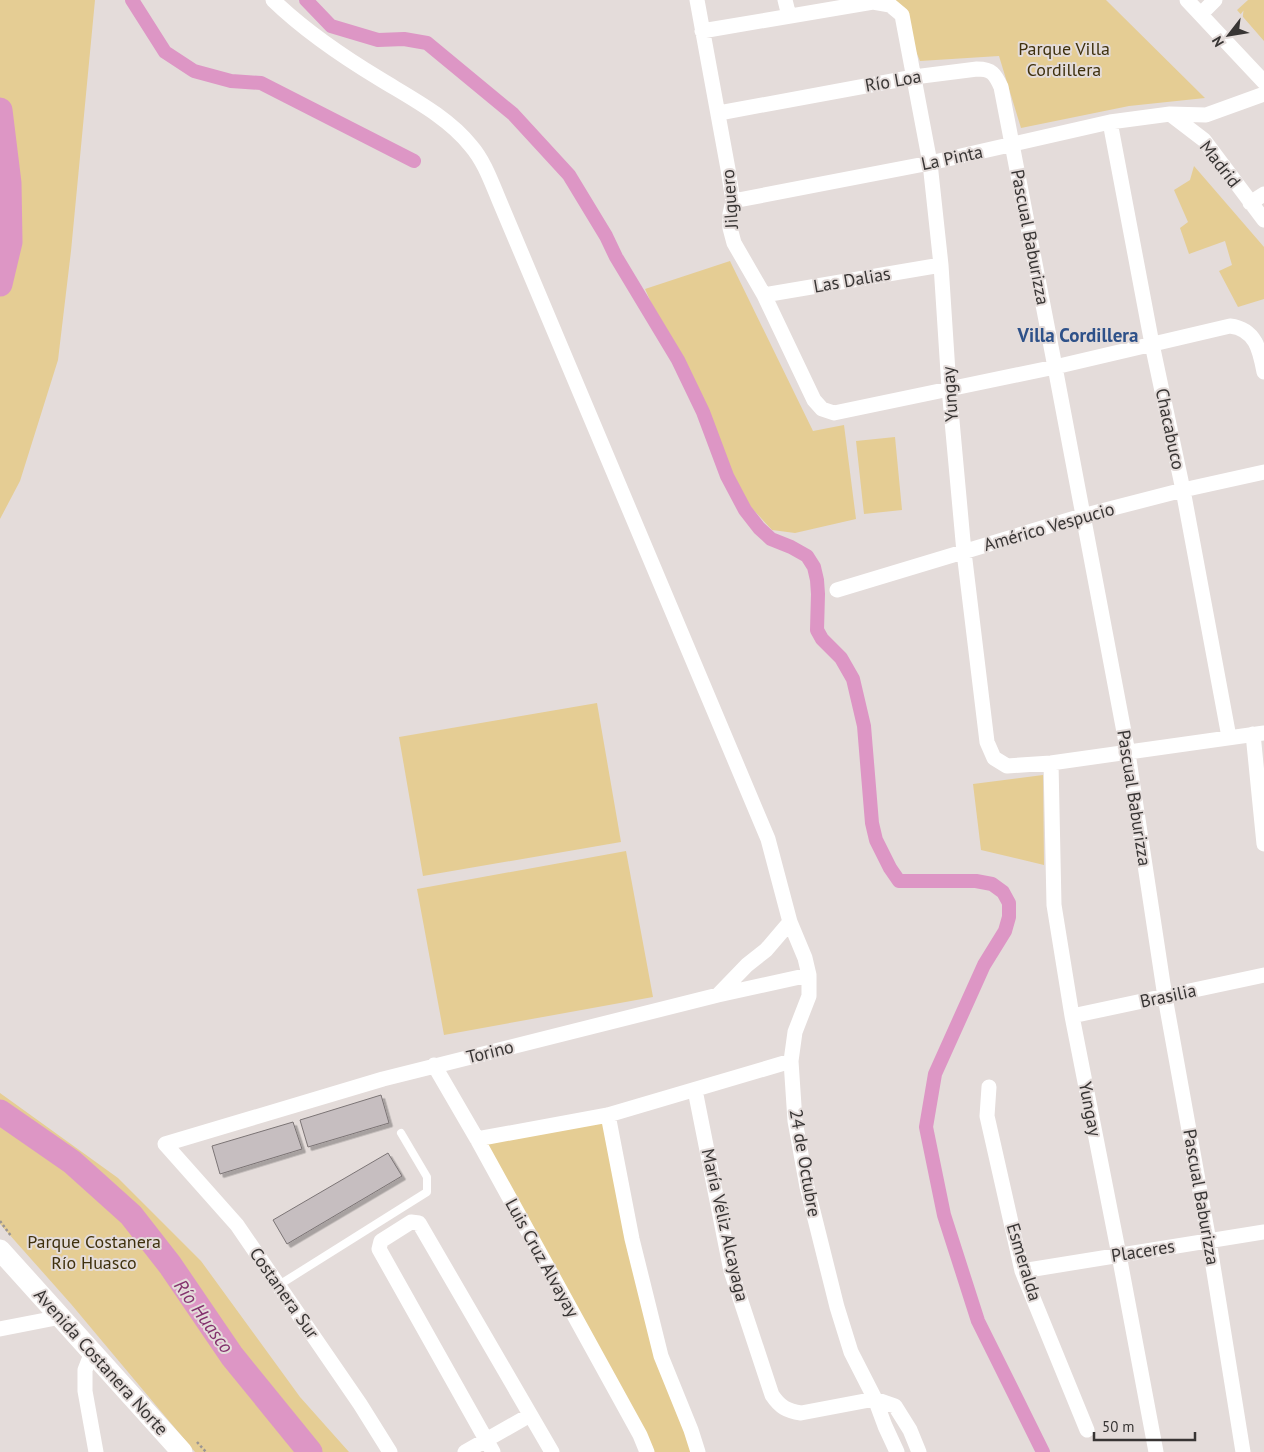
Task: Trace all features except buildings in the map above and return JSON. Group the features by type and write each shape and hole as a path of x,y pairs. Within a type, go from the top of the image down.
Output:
{"main road":[{"name":"Avenida Costanera Norte","path":"0,1250 182,1452"}],"street":[{"name":"24 de Octubre","path":"273,0 307,31 367,72 429,109 470,144 481,158 768,839 790,922 809,975 808,996 795,1032 791,1061 795,1121 807,1187 837,1307 851,1352 875,1399 884,1426 897,1452"},
{"name":"Jilguero","path":"696,0 719,113 733,201 730,214 730,228 734,243 764,295 814,400 822,409 834,413 949,388"},
{"path":"702,31 789,16 785,0"},
{"path":"1187,0 1264,82"},
{"path":"1201,14 1215,0"},
{"name":"Yungay","path":"789,16 873,2 890,5 902,15 930,163 941,265 949,388 964,552 987,742 994,758 1006,766 1051,763 1054,905 1072,1016 1156,1452"},
{"name":"Río Loa","path":"719,113 914,77 987,69 996,76 1001,87 1012,145"},
{"name":"La Pinta","path":"733,201 930,163 1110,122 1170,114 1206,115 1264,94"},
{"name":"Madrid","path":"1170,114 1204,140 1264,220"},
{"name":"Chacabuco","path":"1110,122 1152,344 1183,490 1229,737"},
{"name":"Pascual Baburizza","path":"1012,145 1056,367 1082,516 1128,753 1165,997 1209,1241 1243,1452"},
{"path":"1250,203 1264,194"},
{"name":"Las Dalias","path":"764,295 941,265"},
{"path":"949,388 1056,367 1230,326 1240,327 1259,346 1264,372"},
{"name":"Américo Vespucio","path":"837,590 1082,516 1183,490 1264,472"},
{"path":"1051,763 1258,734 1264,844"},
{"path":"718,996 747,965 766,950 790,922"},
{"name":"Torino","path":"165,1144 434,1065 809,975"},
{"name":"Brasilia","path":"1072,1016 1264,975"},
{"path":"477,1139 608,1115 791,1061"},
{"name":"Luis Cruz Alvayay","path":"434,1065 477,1139 640,1435 647,1452"},
{"name":"Esmeralda","path":"989,1087 987,1116 1022,1271 1087,1430"},
{"name":"María Véliz Alcayaga","path":"696,1090 731,1271 772,1395 778,1405 790,1411 801,1413 875,1399"},
{"path":"608,1115 632,1239 661,1356 698,1452"},
{"name":"Costanera Sur","path":"165,1144 237,1225 360,1404 390,1452"},
{"path":"490,1446 379,1249 380,1241 411,1222 419,1223 552,1452"},
{"name":"Placeres","path":"1022,1271 1264,1232"},
{"path":"0,1329 61,1317"},
{"path":"92,1352 85,1370 85,1391 96,1452"},
{"path":"875,1399 895,1406 910,1430 919,1452"},
{"path":"465,1452 490,1446 530,1415"}],"lane":[{"path":"279,1285 427,1192 427,1178 401,1133"}],"green space":[{"path":"0,0 95,0 71,251 58,360 20,481 0,519"},
{"name":"Parque Villa Cordillera","path":"894,0 1106,0 1205,98 1129,106 1021,128 999,56 920,61"},
{"path":"1248,0 1264,0 1264,41 1237,10"},
{"path":"1194,166 1264,247 1264,299 1238,307 1219,271 1232,265 1225,241 1189,254 1180,228 1188,222 1174,190 1190,180"},
{"path":"730,261 813,431 844,425 856,519 795,533 772,530 735,490 645,289"},
{"path":"895,437 902,510 864,514 856,441"},
{"path":"597,703 621,842 423,876 399,737"},
{"path":"1043,775 1044,865 981,850 973,784"},
{"path":"626,851 653,997 444,1035 417,889"},
{"name":"Parque Costanera Río Huasco","path":"0,1093 118,1178 201,1261 300,1397 349,1452 195,1452 71,1304 0,1224"},
{"path":"607,1117 630,1238 694,1452 649,1452 480,1141"}],"waterway":[{"path":"132,0 165,52 194,71 231,81 261,83 414,161"},
{"path":"306,0 331,26 378,40 404,39 427,43 513,114 569,175 678,360 703,412 727,476 745,510 759,528 771,539 807,556 814,567 818,594 817,630 822,639 841,658 853,679 864,726 872,823 876,840 890,868 899,881 976,881 992,884 1003,892 1009,903 1009,917 1005,931 984,965 935,1074 926,1127 944,1215 978,1321 1043,1452"},
{"name":"Río Huasco","path":"0,110 9,183 10,242 0,284"},
{"name":"Río Huasco","path":"0,1112 72,1162 131,1215 170,1265 232,1356 310,1452"}],"district":[{"name":"Villa Cordillera","path":"1078,335"}]}
